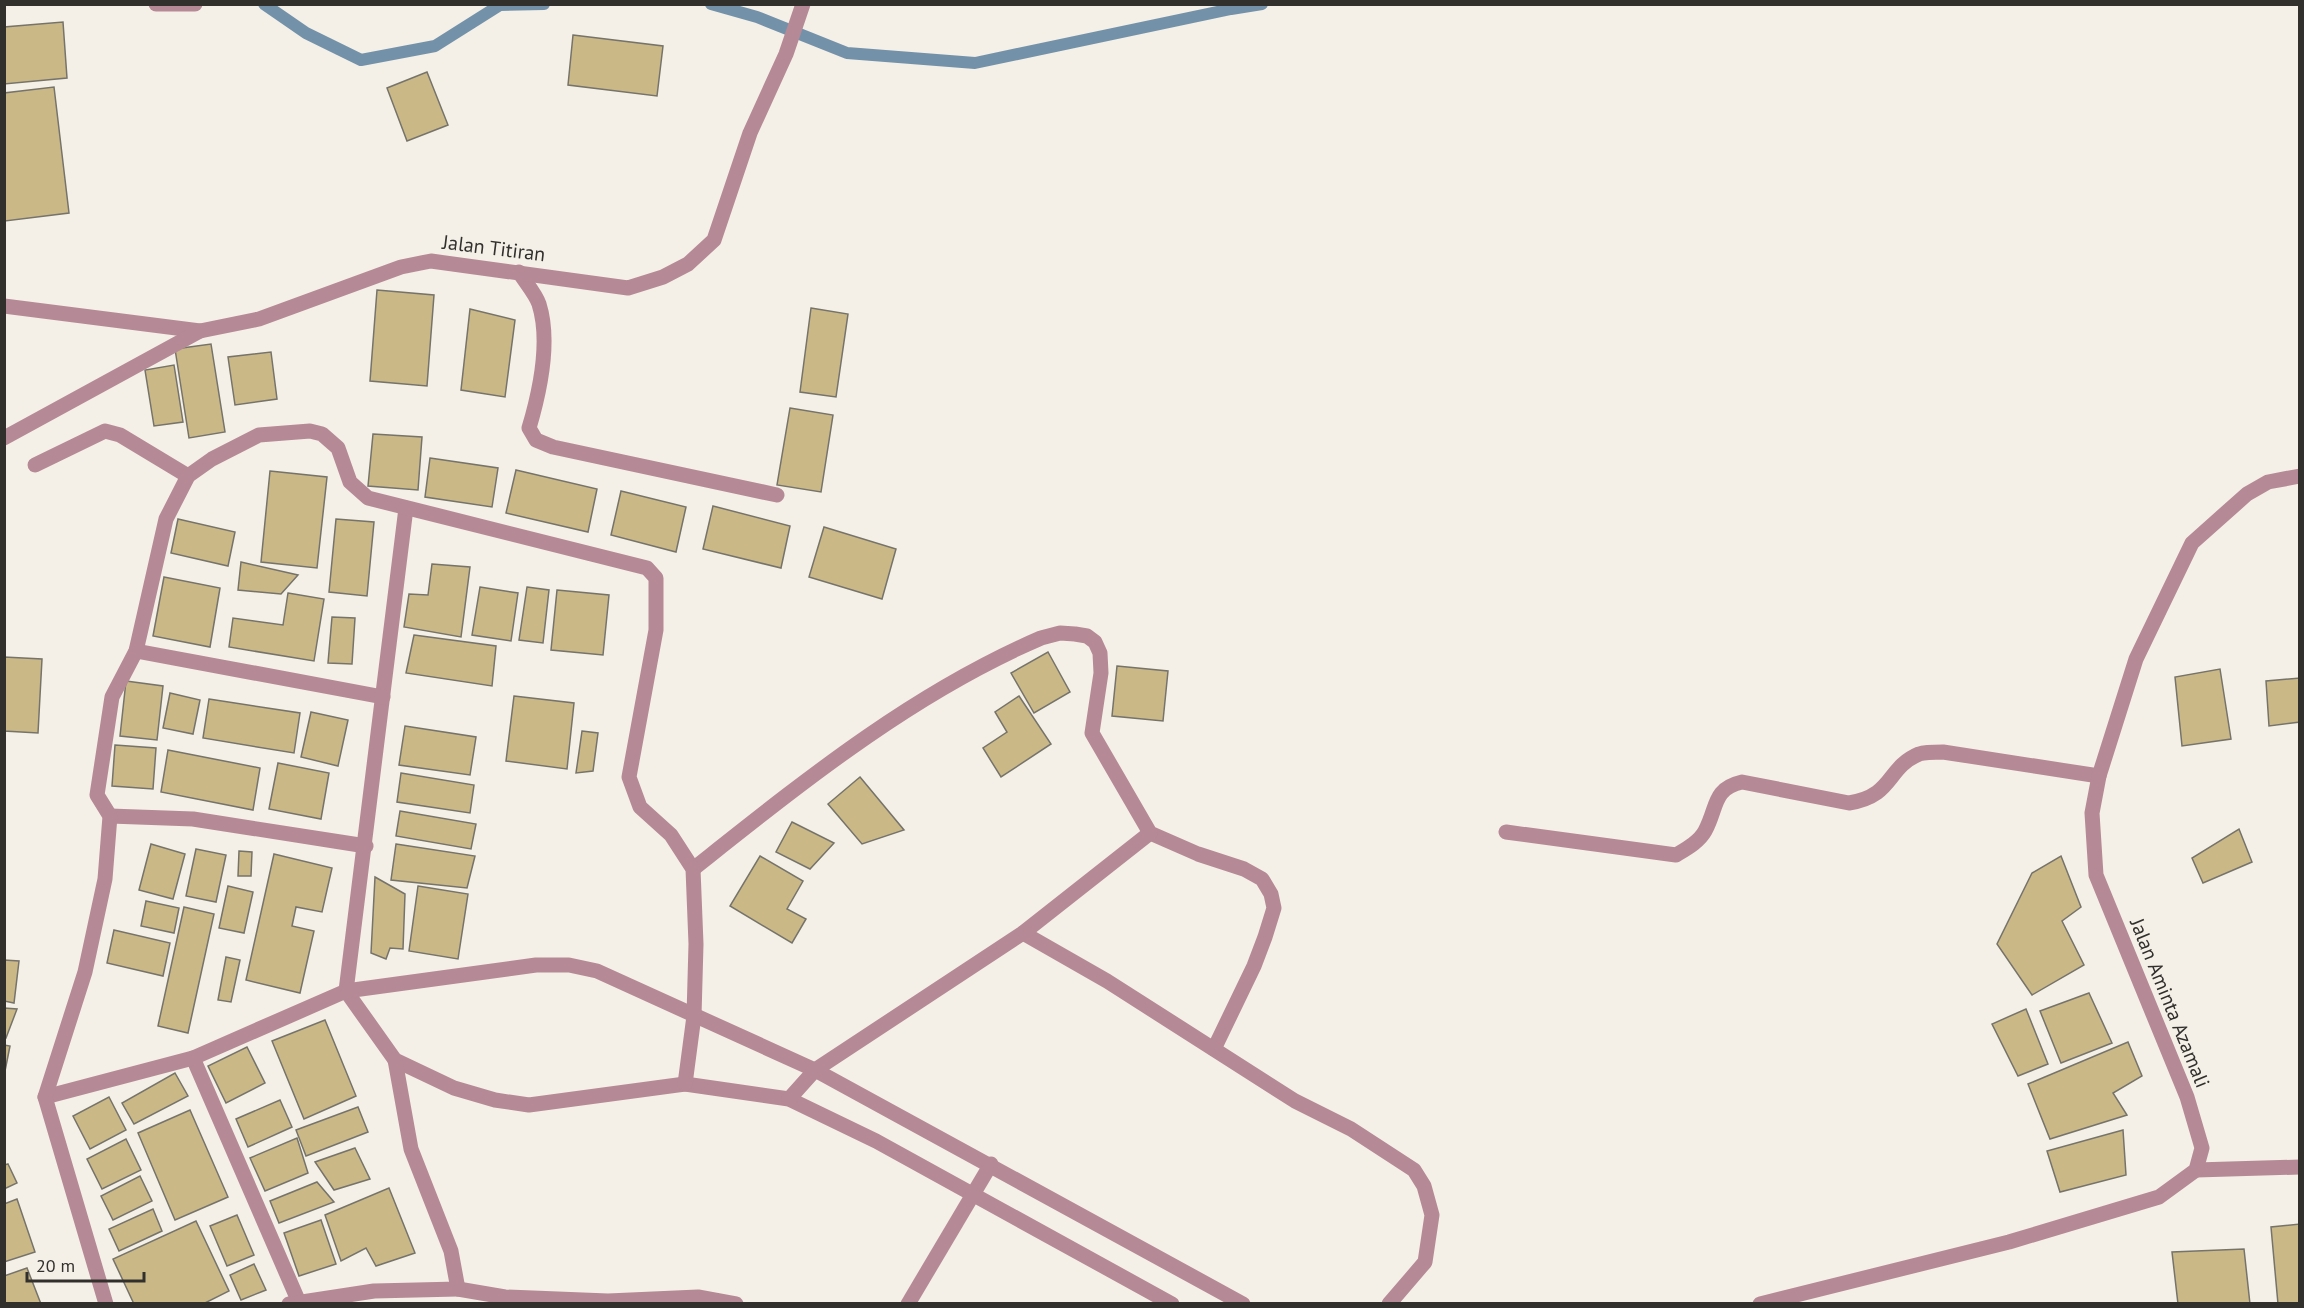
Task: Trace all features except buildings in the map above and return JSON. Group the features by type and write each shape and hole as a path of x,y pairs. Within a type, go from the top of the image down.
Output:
{"street":[{"path":"156,4 195,4"},
{"name":"Jalan Titiran","path":"4,438 200,331 259,319 401,267 431,261 628,288 663,277 680,268 714,240 750,133 786,54 803,4"},
{"path":"519,272 538,301 544,326 538,395 529,428 536,440 553,447 777,495"},
{"path":"4,306 200,331"},
{"path":"35,465 105,431 120,435 188,476"},
{"path":"106,1304 45,1097 85,972 105,879 110,816 97,795 98,774 112,697 136,651 166,519 188,476 212,459 259,435 310,431 321,434 338,448 350,482 368,498 647,568 656,579 656,630 628,777 640,807 671,835 693,869 696,944 694,1016 685,1084"},
{"name":"Jalan Aminta Azamali","path":"2196,1170 2202,1148 2187,1097 2096,875 2092,813 2099,776 2136,659 2192,543 2247,494 2268,482 2300,476"},
{"path":"406,508 366,846 353,925 346,992 395,1060 411,1149 451,1251 458,1288"},
{"path":"693,869 824,765 914,704 1019,647 1060,633 1087,636 1095,642 1100,653 1101,673 1092,733 1150,833 1198,854 1244,869 1262,879 1271,894 1274,908 1265,937 1254,966 1214,1049"},
{"path":"136,651 382,697"},
{"path":"1506,832 1676,855 1704,833 1721,791 1728,785 1742,782 1849,802 1865,800 1884,789 1900,766 1920,754 1943,752 2099,776"},
{"path":"110,816 193,819 366,846"},
{"path":"789,1099 815,1070 1023,933 1150,833"},
{"path":"1023,933 1107,981 1295,1101 1351,1129 1414,1170 1424,1186 1432,1215 1425,1262 1389,1304"},
{"path":"45,1097 193,1058 346,992 536,965 568,965 597,971 815,1070 991,1164 1243,1304"},
{"path":"193,1058 293,1302 383,1290 458,1288 505,1298 608,1300 698,1297 736,1304"},
{"path":"395,1060 454,1088 495,1100 529,1105 685,1084 789,1099 876,1141 1172,1304"},
{"path":"908,1304 991,1164"},
{"path":"1760,1304 2008,1242 2159,1197 2196,1170 2300,1167"}],"waterway":[{"path":"264,4 306,33 361,60 435,46 500,5 544,4"},
{"path":"711,4 757,17 847,53 975,63 1262,4"}]}
